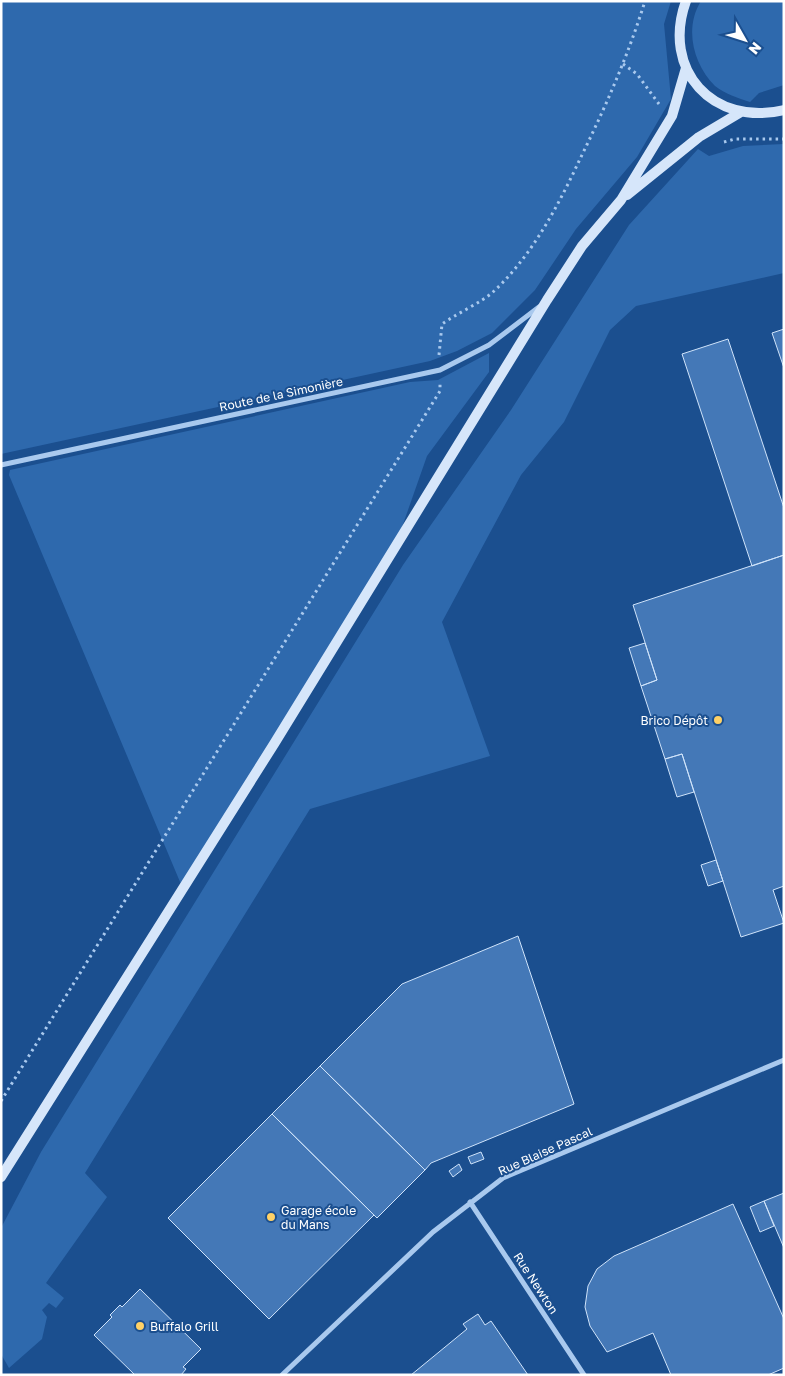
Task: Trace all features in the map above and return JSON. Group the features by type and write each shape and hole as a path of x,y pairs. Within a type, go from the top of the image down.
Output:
{"main road":[{"path":"686,1 680,17 678,34 680,52 694,82 706,95 721,105 740,112 768,113 784,110"},
{"path":"1,1177 274,744 547,300 582,246 620,200 672,116 686,68"},
{"path":"620,200 699,137 740,112"}],"street":[{"name":"Route de la Simonière","path":"1,465 440,370 489,345 547,300"},
{"name":"Rue Blaise Pascal","path":"282,1375 433,1232 503,1178 784,1060"},
{"name":"Rue Newton","path":"470,1202 584,1375"}],"path":[{"path":"1,1102 440,391 439,349 442,324 492,293 534,244 562,197 623,64 645,1"},
{"path":"623,64 637,74 665,111"},
{"path":"717,143 735,140 784,139"}],"shaded area":[{"path":"1,1 671,1 664,24 671,99 637,157 576,229 535,290 492,333 457,351 430,361 1,454"},
{"path":"701,1 784,1 784,85 759,93 750,102 727,94 715,86 701,67 693,45 693,23"},
{"path":"784,144 784,273 636,306 610,330 564,422 521,475 442,622 490,756 310,809 85,1173 107,1197 46,1283 64,1298 56,1308 49,1303 42,1310 47,1317 42,1339 9,1368 1,1354 1,1228 41,1152 403,565 511,410 629,225 698,149 709,156 743,146"},
{"path":"489,353 489,372 427,456 395,547 183,889 9,475 10,470 410,382 438,380"}],"building":[{"path":"784,329 784,368 772,333"},
{"path":"728,339 784,508 784,555 752,566 682,354"},
{"name":"Brico Dépôt","path":"784,555 784,886 773,890 784,923 741,937 682,754 665,759 641,686 657,680 633,605"},
{"path":"645,643 657,680 641,686 629,648"},
{"path":"682,754 694,792 677,797 665,759"},
{"path":"716,860 723,881 708,886 701,865"},
{"path":"518,936 574,1104 431,1163 425,1170 320,1066 402,984"},
{"path":"320,1066 425,1170 377,1218 272,1114"},
{"name":"Garage école du Mans","path":"272,1114 374,1215 269,1319 168,1218"},
{"path":"481,1152 484,1159 471,1164 468,1157"},
{"path":"459,1164 462,1170 453,1177 449,1171"},
{"path":"784,1193 784,1248 764,1201"},
{"path":"764,1201 774,1226 760,1232 750,1207"},
{"path":"733,1204 784,1319 784,1368 768,1375 671,1375 653,1333 607,1352 590,1326 585,1307 588,1286 597,1269 614,1256"},
{"name":"Buffalo Grill","path":"140,1289 201,1349 183,1367 186,1369 181,1375 135,1375 94,1335 112,1317 110,1315 120,1305 122,1307"},
{"path":"478,1314 485,1325 491,1321 528,1375 411,1375 467,1329 463,1324"}],"place":[{"name":"Brico Dépôt","path":"718,720"},
{"name":"Garage école du Mans","path":"271,1217"},
{"name":"Buffalo Grill","path":"140,1326"}]}
